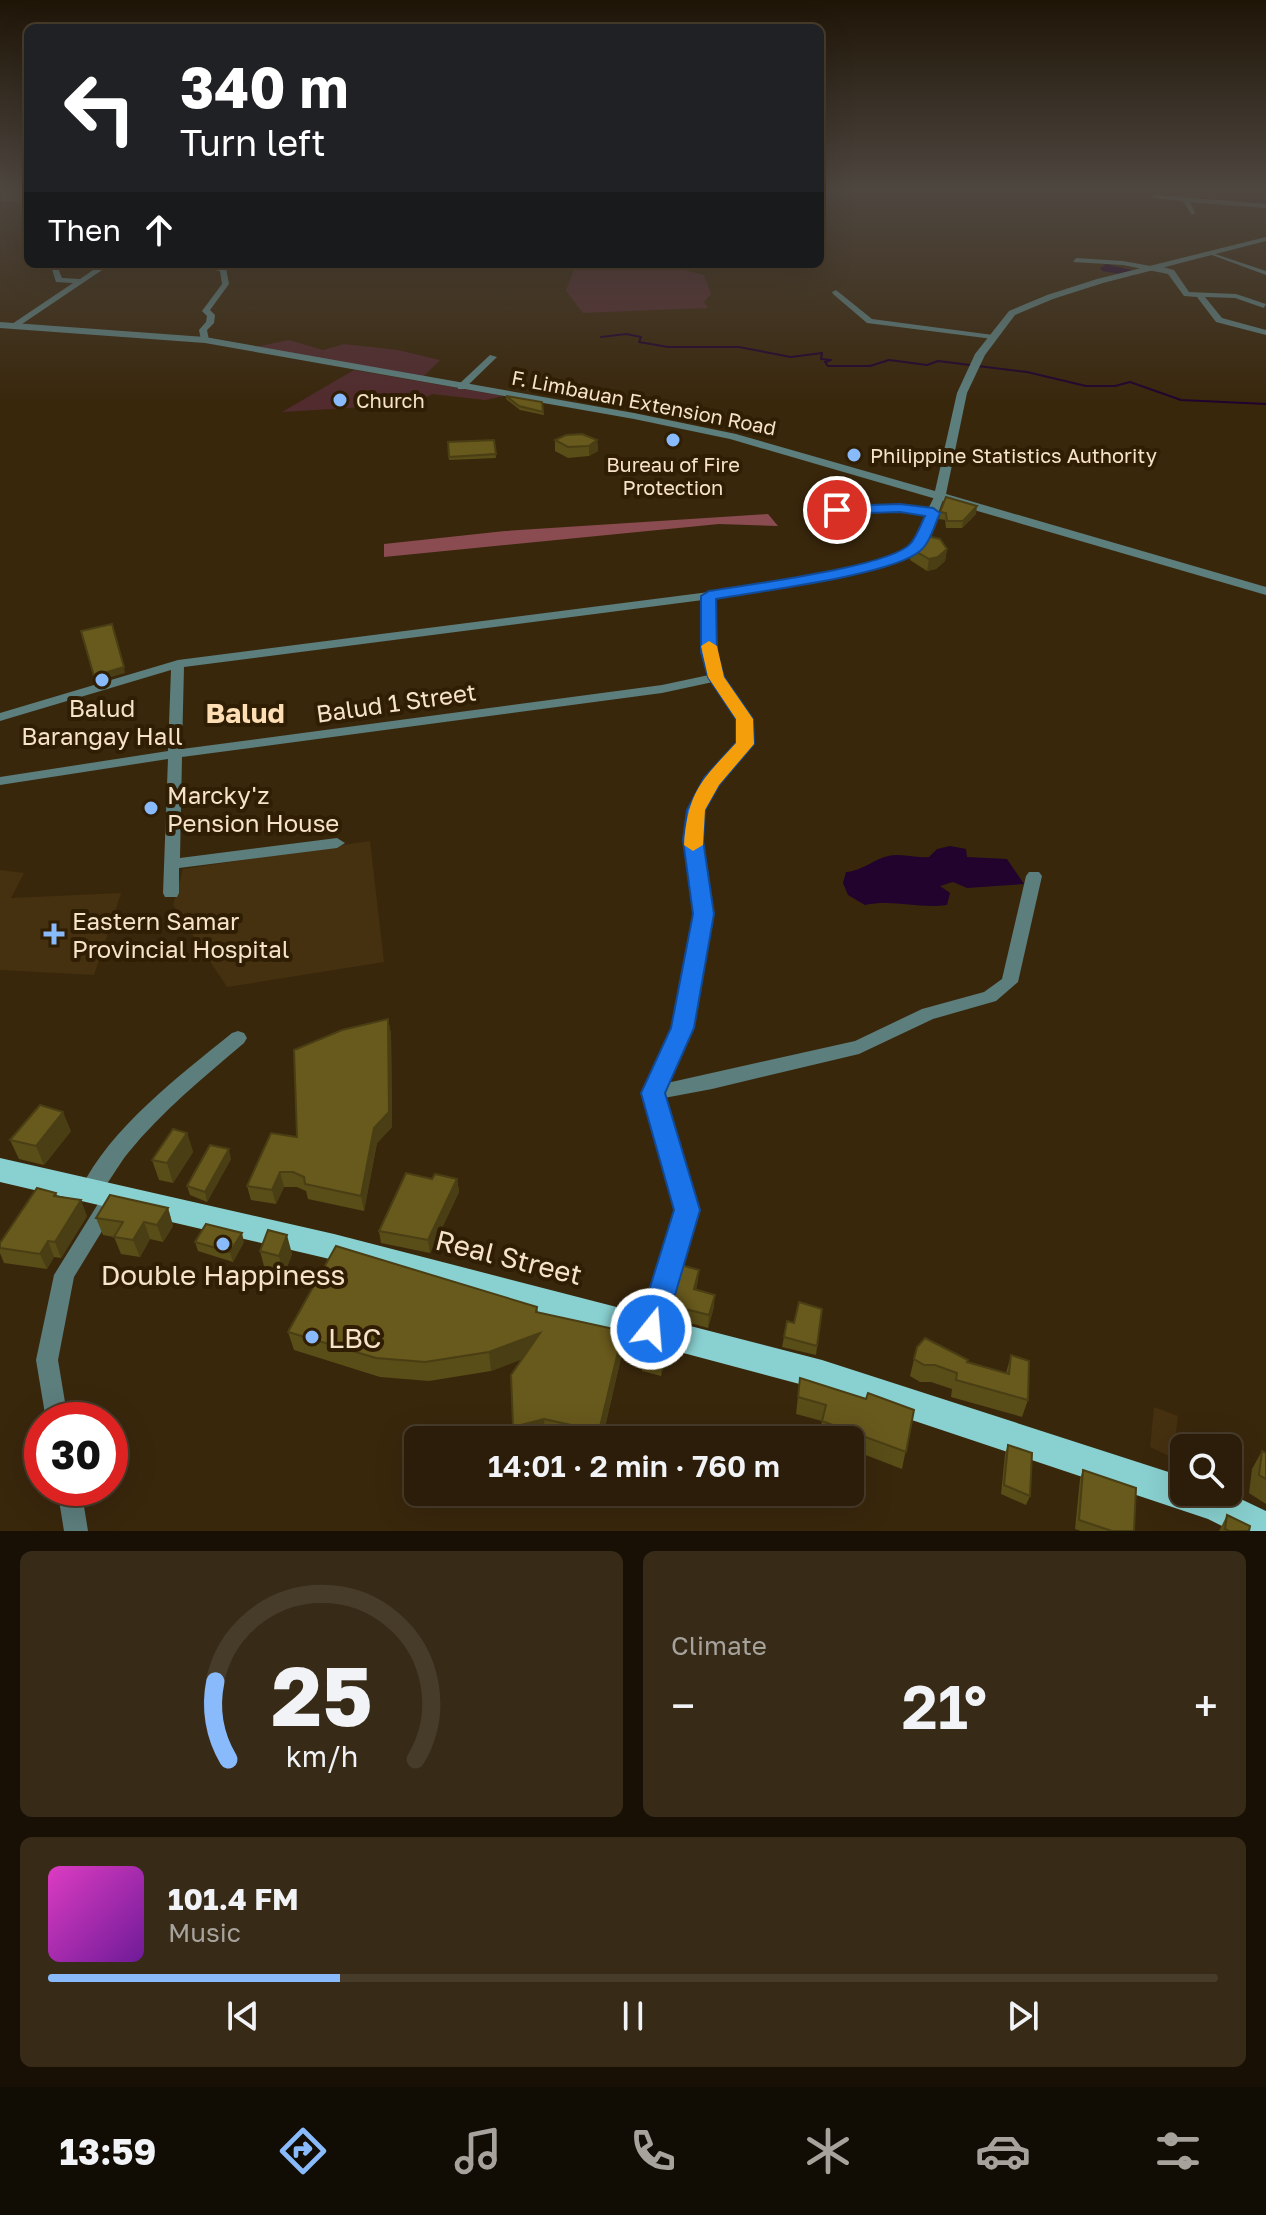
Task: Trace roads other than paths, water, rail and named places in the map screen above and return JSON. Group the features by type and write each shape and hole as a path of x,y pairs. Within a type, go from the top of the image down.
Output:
{"main road":[{"name":"Real Street","path":"0,1170 102,1192 651,1329 822,1375 1214,1504 1266,1529"}],"street":[{"path":"0,717 178,664 709,596 850,571 903,556 917,546 940,495 962,393 974,367 1012,313 1050,297 1191,259"},
{"path":"1229,259 1266,273"},
{"path":"1076,260 1156,268 1171,272 1187,294 1236,296 1264,306"},
{"path":"54,268 59,280 80,281"},
{"path":"0,335 101,268"},
{"path":"205,340 203,330 210,323 211,315 206,311 210,301 226,289 223,270 217,268"},
{"path":"836,292 870,321 993,337"},
{"path":"1200,296 1219,320 1266,333"},
{"name":"F. Limbauan Extension Road","path":"0,325 205,340 787,451 1266,591"},
{"path":"461,387 493,357"},
{"path":"821,512 900,508 933,513"},
{"path":"651,1329 687,1210 653,1093 683,1028 703,914 693,840 696,810 710,782 745,744 745,719 716,677 709,652 709,596"},
{"path":"171,893 178,664"},
{"name":"Balud 1 Street","path":"0,781 175,754 662,689 716,677"},
{"path":"174,864 337,843"},
{"path":"653,1093 859,1047 928,1014 990,997 1010,982 1034,876"},
{"path":"54,1402 47,1360 64,1275 130,1135 161,1103 238,1038"},
{"path":"72,1506 76,1531"}],"waterway":[{"path":"1106,268 1133,272"},
{"path":"601,337 626,334 641,337 639,342 668,347 739,347 791,357 822,353 821,359 831,360 825,362 828,366 870,366 889,360 927,365 938,361 1027,372 1086,386 1115,386 1130,382 1181,400 1266,404"}],"place":[{"name":"Church","path":"340,400"},
{"name":"Bureau of Fire Protection","path":"673,440"},
{"name":"Philippine Statistics Authority","path":"854,455"},
{"name":"Balud Barangay Hall","path":"102,680"},
{"name":"Marcky'z Pension House","path":"151,808"},
{"name":"Eastern Samar Provincial Hospital","path":"54,934"},
{"name":"Double Happiness","path":"223,1244"},
{"name":"LBC","path":"312,1337"}],"district":[{"name":"Balud","path":"245,712"}]}
